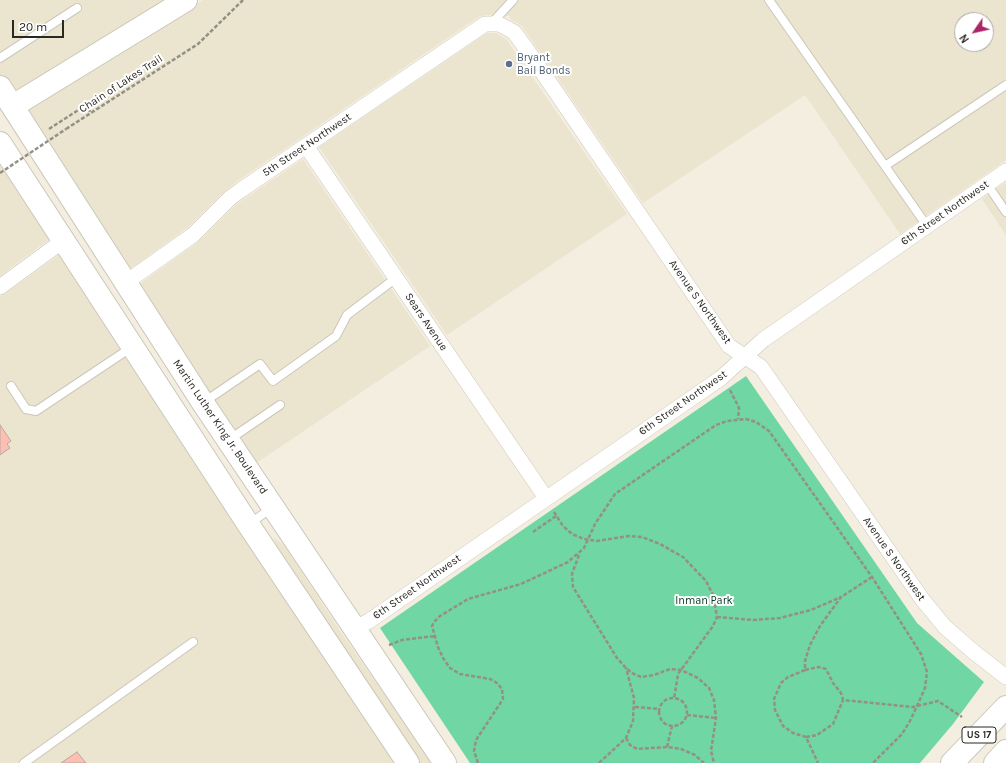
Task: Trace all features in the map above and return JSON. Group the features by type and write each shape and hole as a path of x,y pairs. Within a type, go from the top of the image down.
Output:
{"main road":[{"path":"13,106 186,0"},
{"name":"Martin Luther King Jr. Boulevard","path":"0,87 203,403 445,763"},
{"path":"0,143 248,524 408,763"},
{"path":"966,763 1006,708"},
{"name":"US 17","path":"952,763 1006,708"},
{"name":"US 17","path":"995,763 1006,751"}],"street":[{"name":"5th Street Northwest","path":"125,283 193,235 236,194 485,24 495,24"},
{"name":"Avenue S Northwest","path":"495,24 514,32 729,346 761,367 922,599 945,627 975,653 1006,676"},
{"name":"Sears Avenue","path":"306,146 546,498"},
{"name":"6th Street Northwest","path":"355,628 369,620 721,378 763,340 1006,171"},
{"path":"0,287 64,240"}],"lane":[{"path":"495,24 513,0"},
{"path":"769,0 927,226"},
{"path":"0,58 77,8"},
{"path":"885,166 1006,85"},
{"path":"987,184 1006,212"},
{"path":"203,403 260,364 273,381 336,336 347,315 396,278"},
{"path":"11,386 26,409 36,411 132,347"},
{"path":"229,440 280,405"},
{"path":"248,524 273,507"},
{"path":"24,763 193,642"}],"path":[{"name":"Chain of Lakes Trail","path":"0,172 198,44 243,0"},
{"path":"46,132 86,105 91,113"},
{"path":"730,390 739,408 738,419"},
{"path":"714,763 711,751 716,718 714,700 709,688 698,678 682,670 670,669 641,677 632,674 617,658 572,587 572,574 579,555 595,524 615,494 716,425 738,419 756,422 769,431 872,576 922,654 926,672 925,688 917,706 902,734 873,763"},
{"path":"546,498 556,516 572,534 588,540 629,536 642,537 660,544 683,557 706,581 713,595 717,617 713,626 678,674 674,699"},
{"path":"533,532 556,516"},
{"path":"478,763 474,751 476,740 503,699 502,689 497,683 490,679 460,674 450,668 443,658 432,626 434,622 454,607 468,599 521,584 554,570 579,555"},
{"path":"717,617 753,620 780,618 811,610 841,597 872,576"},
{"path":"805,670 805,661 810,645 820,626 841,597"},
{"path":"388,646 402,640 435,636"},
{"path":"818,667 826,669 833,683 841,693 843,700 833,724 817,735 806,737 793,733 783,726 775,710 774,700 781,683 788,677 805,670 818,667"},
{"path":"599,763 626,738 633,721 635,707 626,668"},
{"path":"659,709 668,699 674,699 684,704 686,715 683,722 672,726"},
{"path":"843,700 917,706 938,701 962,717"},
{"path":"635,707 659,709"},
{"path":"659,709 662,720 672,726"},
{"path":"686,715 716,718"},
{"path":"667,747 672,726"},
{"path":"806,737 818,763"},
{"path":"626,738 630,745 637,748 667,747 680,749 695,755 704,763"}],"shaded area":[{"path":"0,0 169,0 3,101 0,96"},
{"path":"203,0 1006,0 1006,160 900,234 805,95 643,203 522,26 510,19 510,16 487,15 480,16 236,182 187,228 118,278 13,116"},
{"path":"487,33 496,33 506,39 627,214 447,335 319,147"},
{"path":"0,132 62,228 0,276"},
{"path":"303,159 430,346 243,472 127,293 198,242 237,204"},
{"path":"1006,182 1006,235 982,199"},
{"path":"72,243 396,763 0,763 0,297 59,255"},
{"path":"274,538 284,545 342,634 433,763 420,763 277,550"}],"green space":[{"name":"Inman Park","path":"746,376 917,623 984,682 953,724 920,763 470,763 380,628"}],"building":[{"path":"0,425 11,441 7,444 10,448 0,455"},
{"path":"77,752 86,763 61,763"}],"place":[{"name":"Bryant Bail Bonds","path":"509,64"}]}
